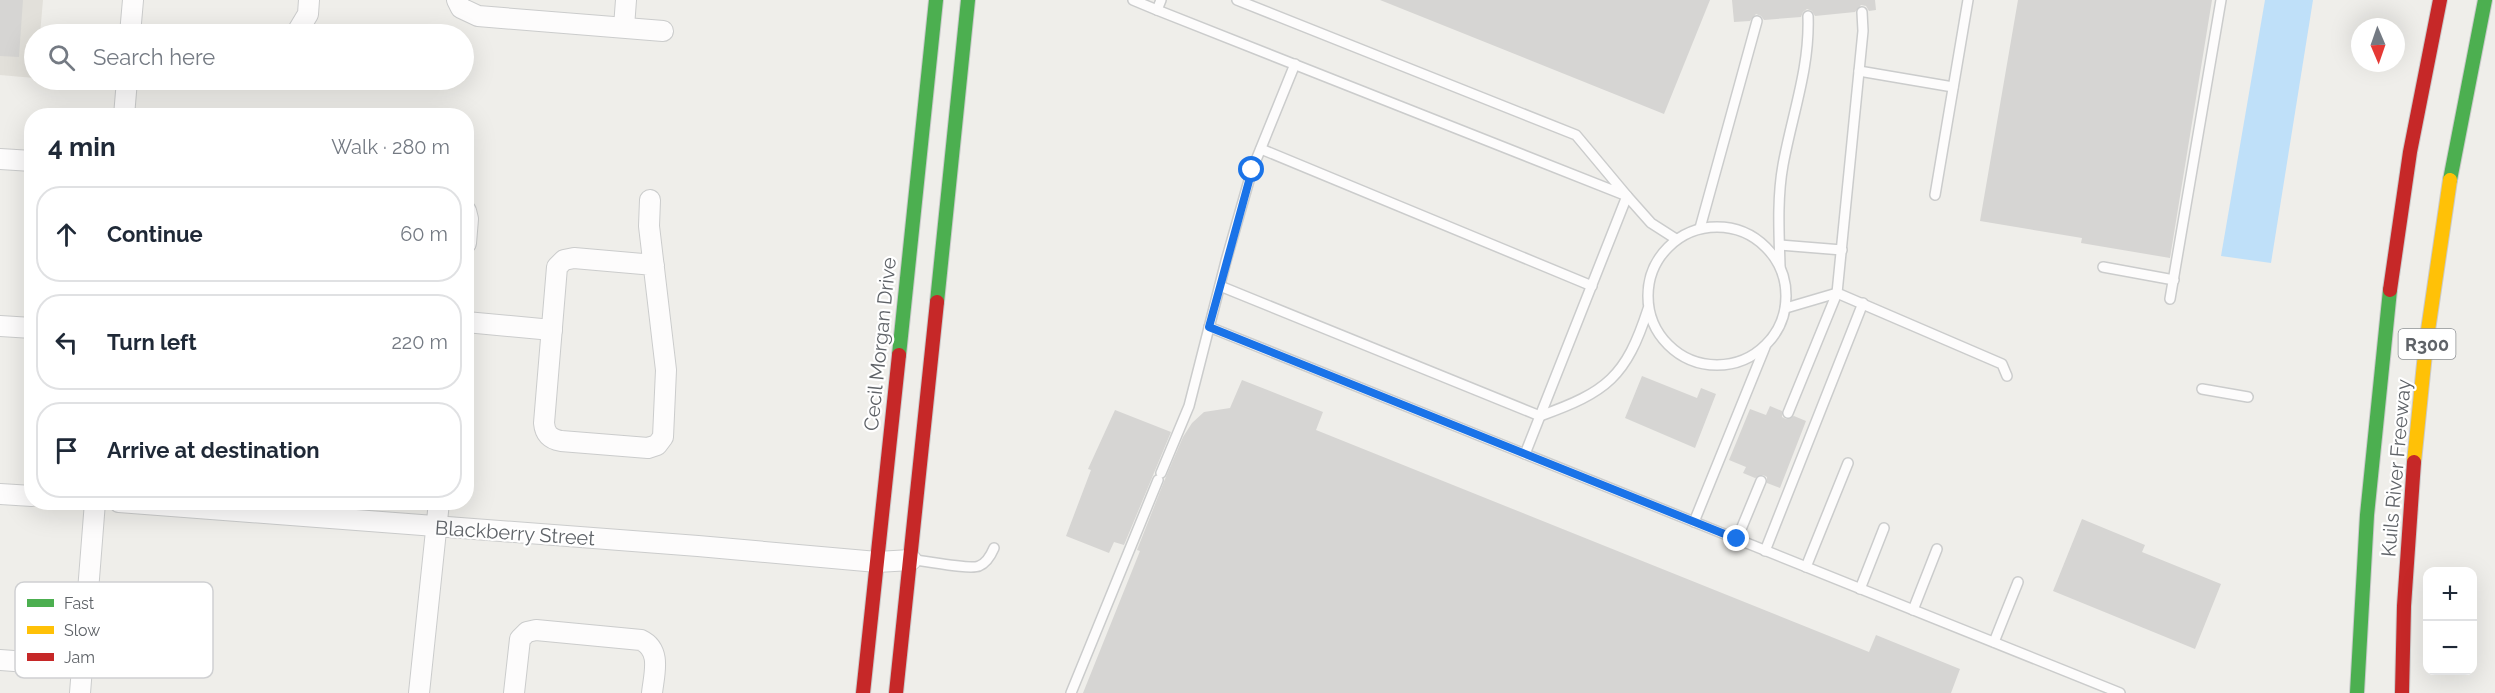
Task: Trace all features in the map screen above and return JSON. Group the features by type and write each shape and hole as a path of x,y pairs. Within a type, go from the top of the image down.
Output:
{"main road":[{"name":"Cecil Morgan Drive","path":"863,693 936,0"},
{"path":"896,693 968,0"},
{"name":"Kuils River Freeway","path":"2357,693 2366,509 2388,291 2405,177 2440,0"},
{"name":"Kuils River Freeway","path":"2402,693 2412,474 2432,299 2448,183 2485,0"}],"street":[{"path":"131,24 133,0"},
{"path":"302,24 308,14 309,0"},
{"path":"458,0 461,8 478,16 663,31"},
{"path":"624,27 627,0"},
{"path":"125,108 126,90"},
{"path":"0,159 24,160"},
{"path":"650,200 649,226 654,265 666,370 665,432 657,445 648,448 561,441 547,434 544,423 556,271 564,260 574,258 654,265"},
{"path":"474,323 552,330"},
{"path":"0,326 24,328"},
{"path":"0,494 24,496"},
{"path":"89,582 94,510"},
{"name":"Blackberry Street","path":"221,510 877,562 911,560"},
{"path":"419,693 438,510"},
{"path":"514,693 520,639 527,632 536,630 641,640 648,644 655,654 651,693"},
{"path":"0,660 15,661"},
{"path":"80,693 81,678"}],"lane":[{"path":"1133,0 1159,5 1295,64 1627,196"},
{"path":"1237,0 1576,135 1651,223 1676,239"},
{"path":"1935,195 1968,0"},
{"path":"2170,299 2221,0"},
{"path":"1788,413 1837,292 1863,31 1862,12"},
{"path":"1780,266 1779,203 1783,165 1800,94 1807,48 1808,16"},
{"path":"1700,228 1757,21"},
{"path":"1071,693 1189,406 1249,182 1295,64"},
{"path":"1859,71 1953,87"},
{"path":"1261,149 1592,286"},
{"path":"1525,454 1627,196"},
{"path":"1694,522 1766,345 1782,321 1786,308 1785,279 1770,250 1755,238 1738,229 1719,226 1700,228 1676,239 1664,250 1653,270 1647,293 1648,309 1654,326 1665,342 1679,354 1696,362 1715,365 1733,363 1751,356 1766,345"},
{"path":"1780,245 1842,250"},
{"path":"2103,267 2174,280"},
{"path":"1220,286 1540,416 1563,408 1608,382 1632,353 1648,309"},
{"path":"1786,308 1837,292 2002,364 2007,376"},
{"path":"1765,551 1863,303"},
{"path":"1209,327 2120,693"},
{"path":"2202,389 2248,397"},
{"path":"1806,567 1848,464"},
{"path":"1737,539 1761,481"},
{"path":"1860,589 1884,528"},
{"path":"911,560 978,567 988,559 994,548"},
{"path":"1913,610 1937,549"},
{"path":"1994,642 2018,582"}],"shaded area":[{"path":"0,0 43,0 41,24 24,24 24,77 0,75"}],"water":[{"path":"2265,0 2313,0 2271,263 2221,256"}],"building":[{"path":"0,0 23,0 19,57 0,56"},
{"path":"1380,0 1710,0 1664,114"},
{"path":"1732,0 1875,0 1876,10 1869,11 1866,6 1861,5 1855,12 1815,16 1807,9 1801,17 1764,20 1756,14 1750,21 1734,22"},
{"path":"2018,0 2212,0 2170,258 2081,243 2082,238 1980,221"},
{"path":"1642,376 1697,398 1701,388 1716,394 1695,448 1625,418"},
{"path":"1242,380 1323,412 1316,430 1869,652 1876,635 1960,669 1951,693 1083,693 1183,437 1192,423 1204,412 1230,408"},
{"path":"1770,406 1782,411 1782,417 1786,419 1794,416 1806,421 1780,488 1767,483 1767,477 1763,475 1755,478 1743,473 1746,467 1729,460 1750,409 1766,415"},
{"path":"1115,410 1171,432 1124,545 1114,542 1109,553 1066,536 1091,470 1088,469"},
{"path":"2082,519 2145,545 2142,552 2221,584 2195,649 2053,591"}],"traffic: fast":[{"path":"899,355 936,0"},
{"path":"937,302 968,0"},
{"path":"2450,180 2485,0"},
{"path":"2357,693 2367,515 2390,290"}],"traffic: slow":[{"path":"2414,462 2426,344 2450,180"}],"traffic: jam":[{"path":"2390,290 2410,152 2440,0"},
{"path":"896,693 937,302"},
{"path":"863,693 899,355"},
{"path":"2402,693 2404,606 2414,462"}],"route":[{"path":"1252,170 1209,327 1737,539"}]}
